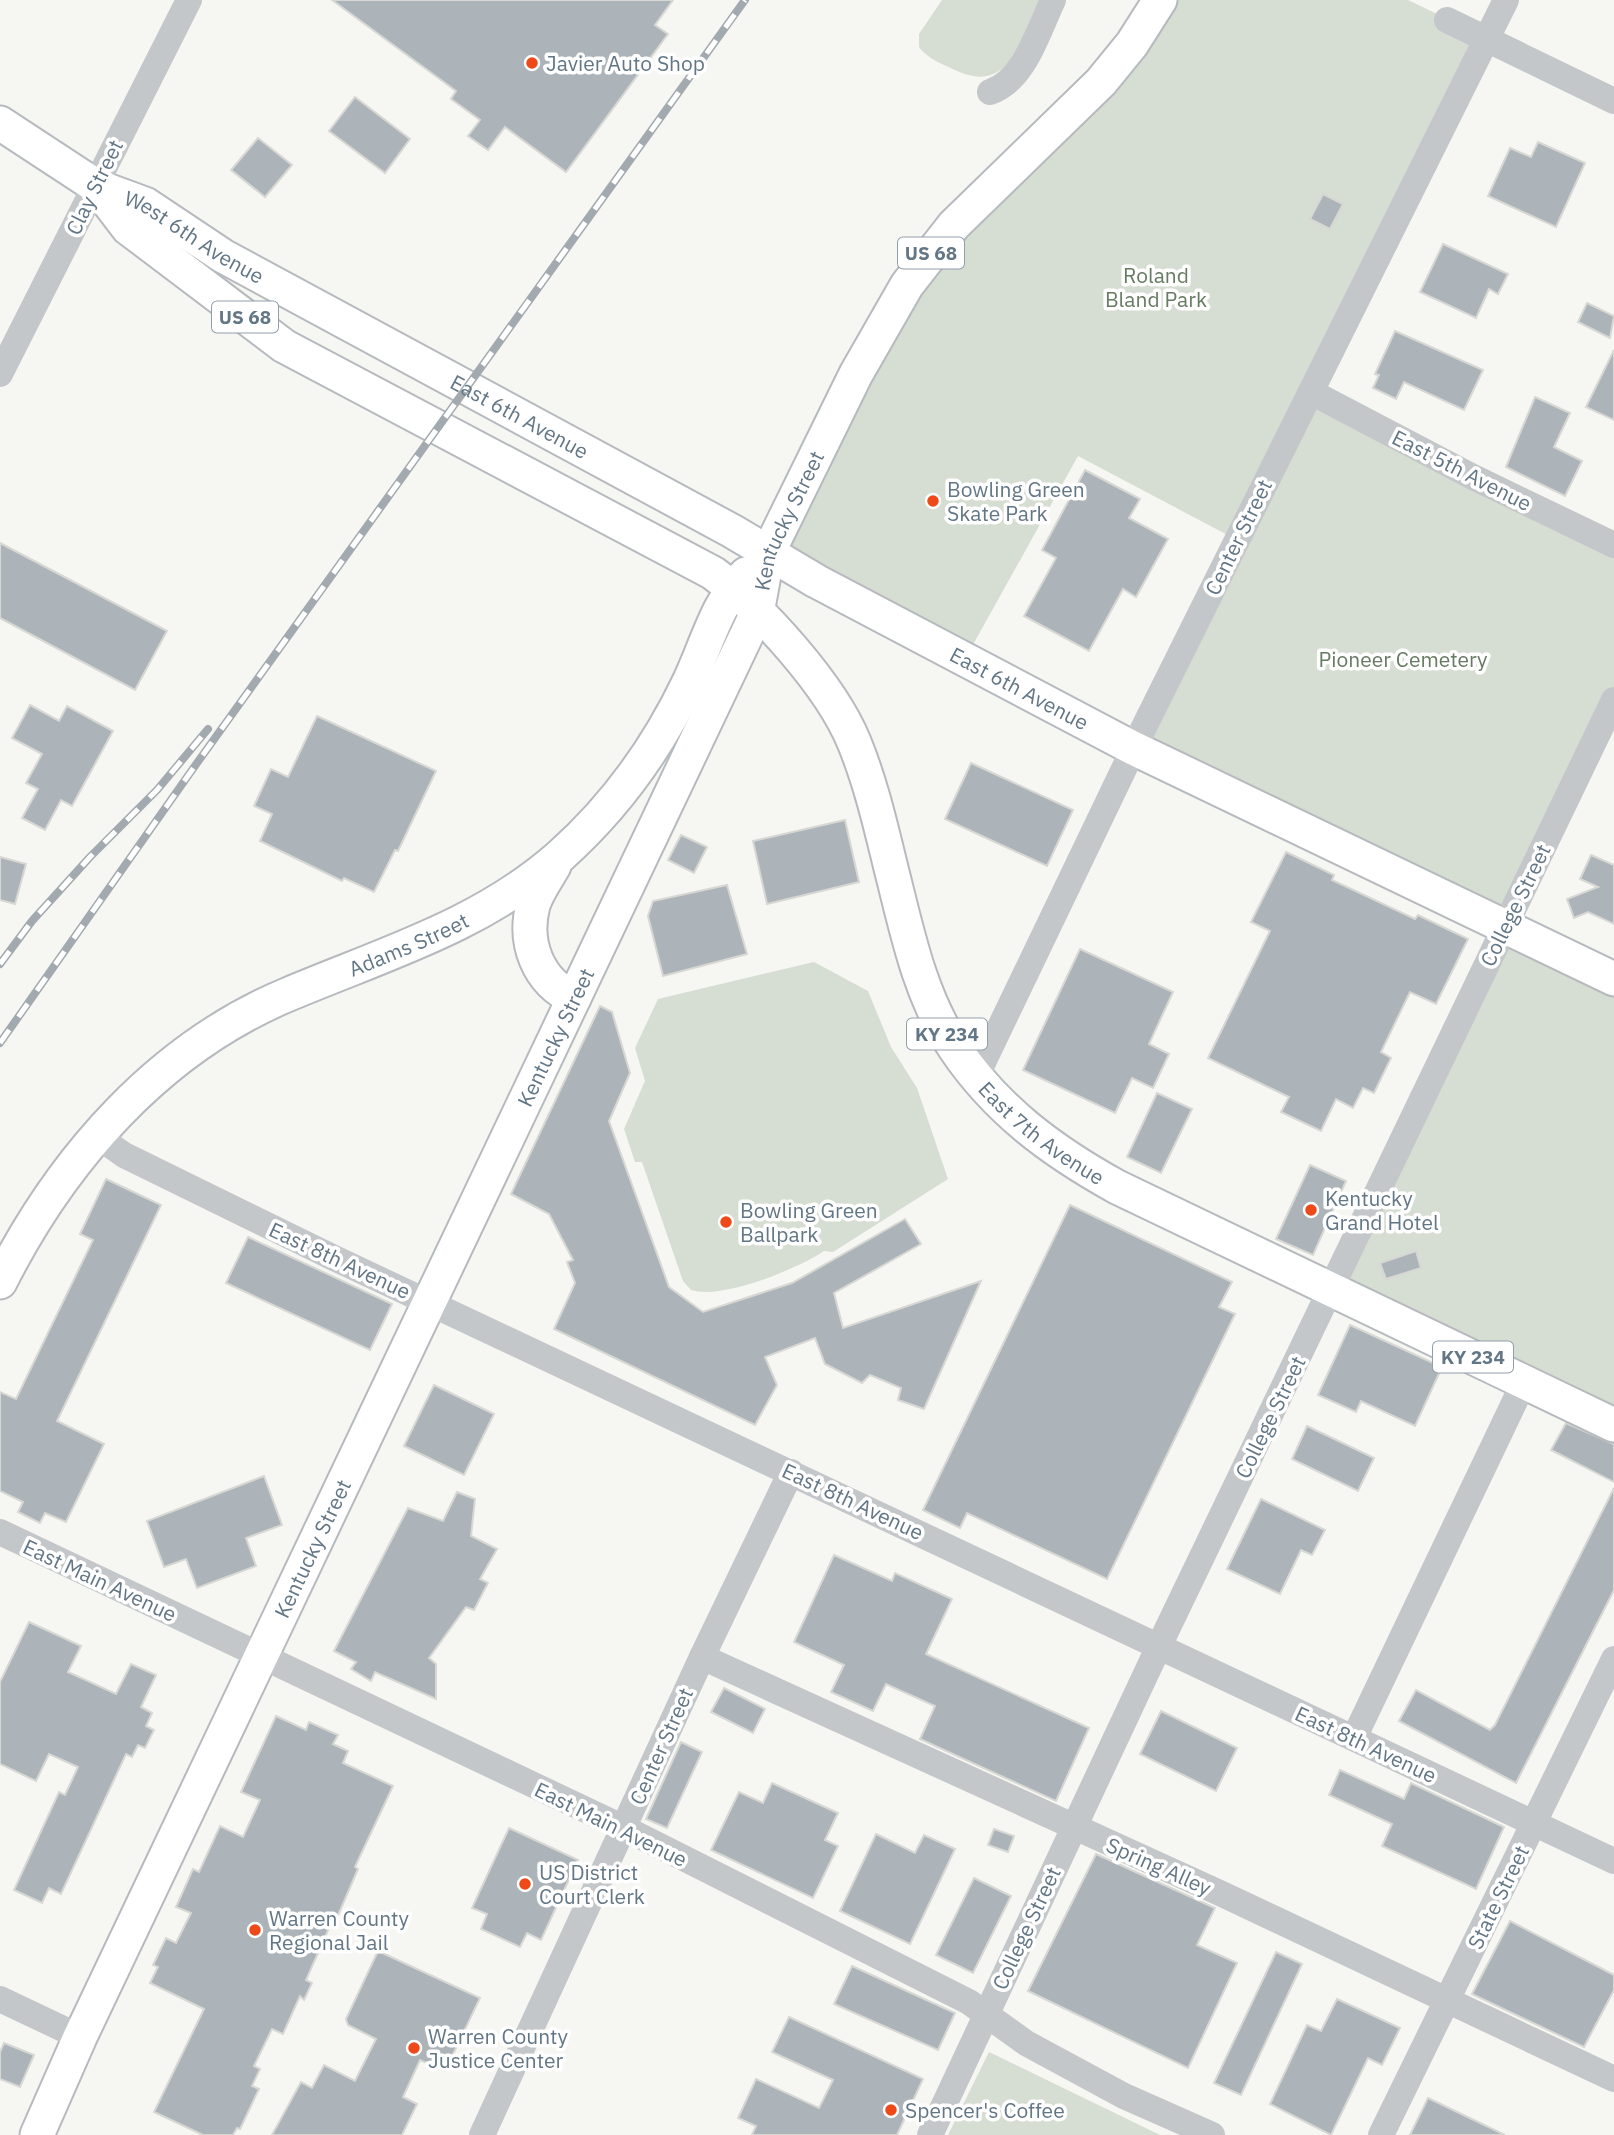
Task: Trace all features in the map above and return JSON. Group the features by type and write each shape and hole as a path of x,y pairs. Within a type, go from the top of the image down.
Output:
{"main road":[{"name":"Kentucky Street","path":"37,2135 80,2037 757,613 768,553 856,374 921,265 954,225 1101,82 1132,44 1160,0"},
{"name":"West 6th Avenue","path":"0,122 96,186 145,204 223,256 436,372"},
{"name":"West 6th Avenue","path":"96,186 128,228 284,346 419,414 713,573 732,587"},
{"name":"East 6th Avenue","path":"436,372 1133,748 1614,979"},
{"name":"Adams Street","path":"0,1282 23,1235 61,1178 96,1135 174,1062 249,1013 456,927 513,892 558,857 613,800 653,748 688,684 732,587 768,553"},
{"name":"East 7th Avenue","path":"732,587 808,670 834,705 853,741 869,785 912,954 927,996 953,1046 976,1077 1017,1121 1073,1162 1614,1425"},
{"path":"558,857 534,902 530,936 543,974 559,991 574,998"}],"street":[{"name":"Clay Street","path":"0,374 189,0"},
{"path":"990,92 1003,88 1016,75 1053,0"},
{"name":"Center Street","path":"976,1077 1133,748 1506,0"},
{"path":"1447,20 1614,101"},
{"name":"East 5th Avenue","path":"1311,392 1473,477 1614,545"},
{"name":"College Street","path":"930,2135 1159,1646 1614,700"},
{"name":"East 8th Avenue","path":"96,1135 124,1155 429,1302 1614,1861"},
{"path":"1354,1738 1524,1382"},
{"name":"Center Street","path":"482,2135 702,1657 791,1472"},
{"name":"East Main Avenue","path":"0,1532 624,1828 986,2013 1026,2043 1124,2096 1212,2135"},
{"name":"Spring Alley","path":"702,1657 1222,1894 1614,2079"},
{"name":"State Street","path":"1381,2135 1614,1659"},
{"path":"0,1999 80,2037"}],"green space":[{"path":"942,0 1039,0 1010,60 989,76 974,76 936,61 919,47 919,34"},
{"path":"1158,0 1408,0 1487,38 1310,392 1614,543 1614,704 1505,927 1614,980 1614,1425 1332,1290 1504,928 1131,747 1237,540 1078,456 965,659 768,553 863,361"},
{"path":"814,962 868,991 891,1047 917,1088 948,1179 833,1252 824,1251 778,1274 740,1287 705,1292 691,1290 683,1281 642,1162 635,1162 624,1129 645,1081 635,1048 658,999"},
{"path":"989,2052 1160,2135 948,2135"}],"building":[{"name":"Javier Auto Shop","path":"332,0 673,0 655,25 668,34 566,172 505,127 488,150 468,136 480,120 451,99 456,91"},
{"path":"355,97 410,139 385,173 329,131"},
{"path":"258,138 292,165 265,197 231,170"},
{"path":"1538,142 1585,163 1556,227 1488,196 1510,148 1531,157"},
{"path":"1323,194 1343,204 1330,229 1310,219"},
{"path":"1443,244 1508,274 1498,294 1489,289 1476,318 1420,292"},
{"path":"1587,303 1614,316 1610,338 1578,322"},
{"path":"1395,331 1483,370 1464,410 1404,382 1396,399 1373,388 1379,375 1375,374"},
{"path":"1614,350 1614,420 1586,407"},
{"path":"1535,397 1570,413 1554,447 1582,461 1565,496 1506,467"},
{"path":"1085,470 1140,499 1129,518 1168,539 1136,597 1123,589 1089,651 1024,616 1056,558 1042,550"},
{"path":"0,543 167,631 135,690 0,618"},
{"path":"30,705 59,721 67,706 113,731 72,806 61,800 45,830 22,818 38,789 26,783 42,754 12,738"},
{"path":"317,716 436,771 398,851 395,850 374,892 344,878 342,881 260,841 272,814 254,806 271,769 288,777"},
{"path":"971,763 1073,810 1047,866 945,819"},
{"path":"845,820 859,882 767,904 753,841"},
{"path":"681,835 707,847 694,873 668,860"},
{"path":"1286,852 1334,875 1332,880 1415,919 1418,915 1468,939 1436,1004 1410,992 1381,1052 1391,1058 1374,1093 1363,1088 1353,1108 1336,1099 1321,1131 1281,1112 1289,1097 1208,1058 1270,931 1251,922"},
{"path":"1591,855 1614,865 1614,924 1588,912 1574,918 1567,899 1598,887 1580,879"},
{"path":"0,857 26,864 15,904 0,900"},
{"path":"727,885 747,954 663,976 648,916 653,901"},
{"path":"1080,949 1173,992 1149,1044 1169,1054 1153,1088 1132,1078 1115,1113 1023,1070"},
{"path":"600,1006 612,1012 630,1073 609,1121 669,1287 703,1312 792,1283 905,1219 921,1244 834,1293 843,1328 981,1281 924,1409 898,1400 901,1388 870,1375 862,1383 825,1364 815,1338 765,1357 777,1385 755,1425 554,1329 575,1283 567,1262 573,1260 549,1214 511,1194"},
{"path":"1157,1093 1192,1109 1161,1173 1127,1157"},
{"name":"Kentucky Grand Hotel","path":"1310,1165 1346,1181 1313,1255 1276,1239"},
{"path":"106,1179 161,1205 57,1421 104,1444 66,1522 45,1513 40,1523 18,1512 23,1502 0,1491 0,1392 16,1399 93,1240 80,1234"},
{"path":"1070,1205 1232,1282 1219,1307 1235,1314 1107,1579 967,1513 960,1528 923,1510"},
{"path":"248,1237 392,1304 370,1350 226,1283"},
{"path":"1416,1251 1421,1268 1386,1279 1380,1263"},
{"path":"1350,1325 1442,1367 1415,1426 1361,1401 1356,1412 1318,1395"},
{"path":"434,1385 494,1414 464,1475 404,1446"},
{"path":"1566,1423 1614,1444 1614,1482 1551,1450"},
{"path":"1307,1426 1374,1458 1358,1491 1292,1459"},
{"path":"264,1476 282,1525 246,1538 256,1566 197,1588 186,1559 164,1567 147,1521"},
{"path":"1614,1488 1614,1590 1516,1783 1399,1721 1416,1690 1490,1730 1495,1725"},
{"path":"457,1492 475,1499 471,1536 497,1549 480,1579 488,1583 474,1610 466,1607 429,1658 436,1664 436,1699 375,1672 371,1681 351,1669 356,1662 334,1651 408,1508 443,1521"},
{"path":"1261,1499 1325,1530 1312,1555 1301,1550 1280,1594 1227,1569"},
{"path":"834,1555 892,1581 895,1573 952,1599 926,1654 1089,1728 1056,1801 920,1739 935,1706 886,1684 873,1711 831,1692 844,1665 794,1642"},
{"path":"29,1622 81,1646 68,1672 116,1694 131,1664 156,1675 141,1707 152,1713 146,1726 154,1730 145,1748 138,1745 132,1757 126,1754 61,1894 49,1888 42,1903 14,1890 59,1792 65,1795 78,1767 49,1754 36,1781 0,1764 0,1682"},
{"path":"724,1688 765,1709 753,1733 711,1712"},
{"path":"1161,1711 1237,1748 1216,1791 1140,1754"},
{"name":"Warren County Regional Jail","path":"276,1716 306,1730 309,1722 338,1735 333,1744 348,1751 343,1763 393,1786 355,1867 358,1869 336,1920 333,1919 306,1980 312,1983 304,2000 300,1996 283,2034 272,2029 254,2066 260,2069 252,2086 259,2089 240,2129 237,2128 233,2135 203,2135 154,2112 204,2009 150,1983 158,1967 153,1965 166,1938 176,1943 191,1913 176,1907 193,1869 199,1872 220,1826 243,1837 260,1800 241,1792"},
{"path":"681,1742 702,1752 667,1828 646,1819"},
{"path":"1340,1770 1404,1799 1411,1783 1504,1827 1476,1889 1382,1846 1392,1824 1329,1795"},
{"path":"772,1783 838,1813 825,1840 838,1846 813,1898 711,1850 739,1792 763,1803"},
{"name":"US District Court Clerk","path":"509,1828 578,1860 541,1940 527,1933 520,1947 481,1929 487,1914 472,1908"},
{"path":"994,1829 1014,1836 1008,1852 988,1845"},
{"path":"876,1834 915,1853 924,1835 955,1849 910,1944 840,1911"},
{"path":"1096,1854 1215,1908 1197,1945 1237,1963 1188,2068 1028,1991"},
{"path":"974,1878 1011,1896 973,1973 936,1955"},
{"path":"1510,1921 1614,1975 1614,1990 1584,2047 1472,1994"},
{"name":"Warren County Justice Center","path":"378,1951 480,1998 445,2071 420,2060 403,2097 417,2104 402,2135 272,2135 301,2082 312,2088 324,2065 355,2081 376,2039 348,2025 346,2019"},
{"path":"1276,1952 1302,1964 1241,2095 1214,2083"},
{"path":"852,1966 955,2013 938,2050 834,2004"},
{"path":"1337,1999 1400,2028 1382,2065 1368,2058 1331,2135 1270,2104 1307,2025 1321,2031"},
{"path":"789,2017 923,2079 897,2135 752,2135 756,2126 738,2118 756,2079 819,2108 833,2080 772,2052"},
{"path":"4,2043 34,2055 20,2087 0,2079 0,2052"},
{"path":"1428,2098 1505,2135 1410,2135"}],"railway":[{"path":"0,1043 197,763 745,0"},
{"path":"0,964 32,921 90,857 157,790 208,729"}],"place":[{"name":"Javier Auto Shop","path":"532,63"},
{"name":"Bowling Green Skate Park","path":"933,501"},
{"name":"Kentucky Grand Hotel","path":"1311,1210"},
{"name":"Bowling Green Ballpark","path":"726,1222"},
{"name":"US District Court Clerk","path":"525,1884"},
{"name":"Warren County Regional Jail","path":"255,1930"},
{"name":"Warren County Justice Center","path":"414,2048"},
{"name":"Spencer's Coffee","path":"891,2110"}],"park label":[{"name":"Roland Bland Park","path":"1156,287"},
{"name":"Pioneer Cemetery","path":"1403,659"}]}
